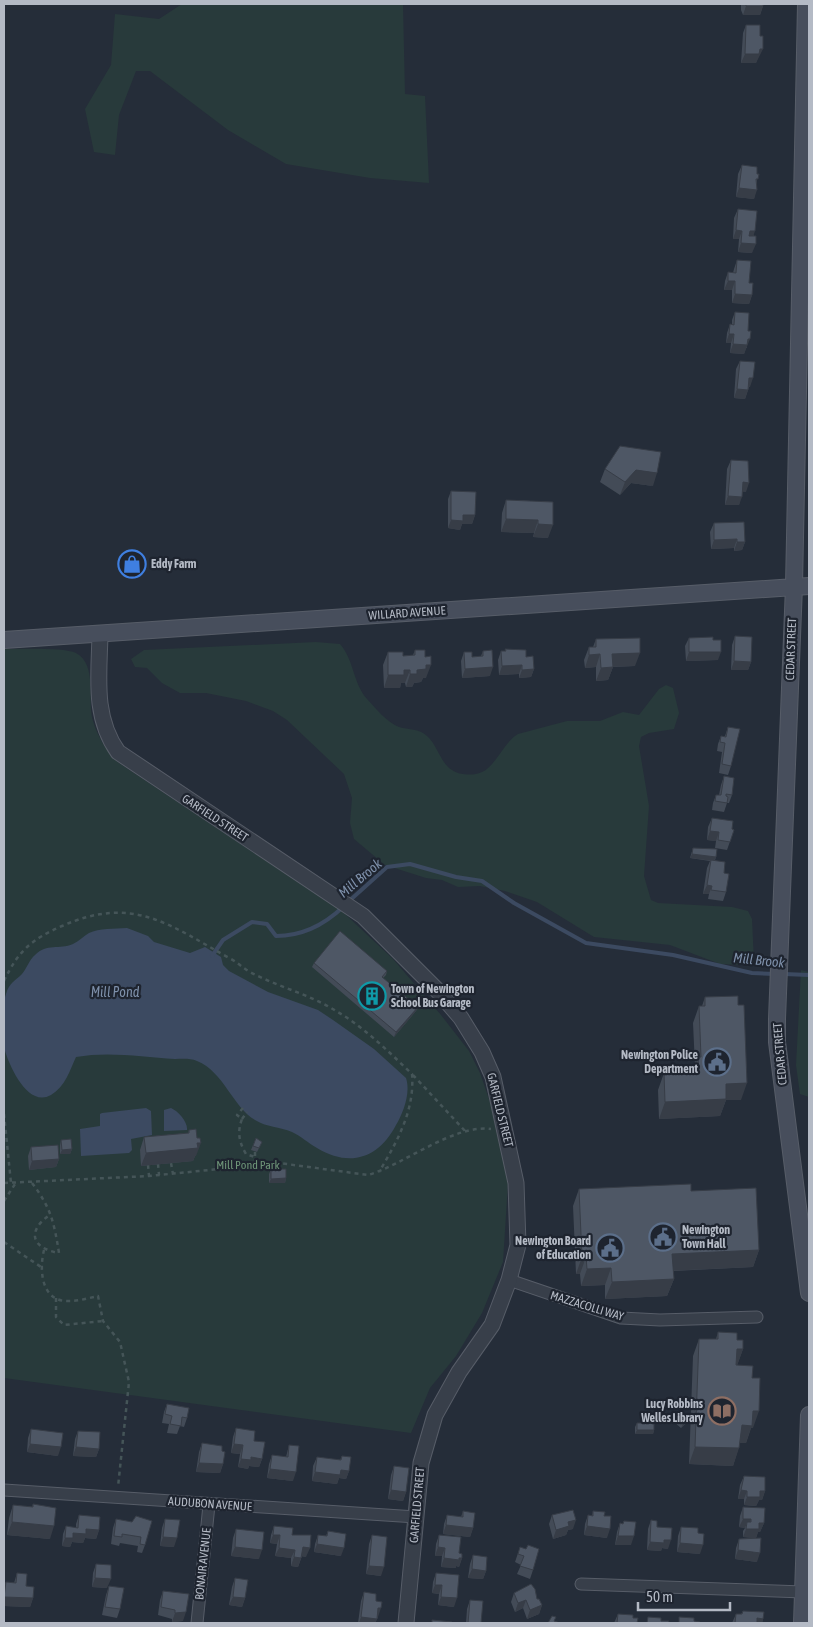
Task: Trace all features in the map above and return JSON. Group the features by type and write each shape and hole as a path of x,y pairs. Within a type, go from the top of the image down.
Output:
{"main road":[{"name":"CEDAR STREET","path":"806,4 801,586 778,947 777,1042 809,1292"},
{"name":"WILLARD AVENUE","path":"4,640 100,635 801,586"},
{"path":"802,1623 809,1415"}],"street":[{"name":"GARFIELD STREET","path":"100,635 100,713 109,738 118,752 363,916 437,990 461,1018 482,1052 493,1077 516,1183 518,1245 509,1280 492,1325 459,1372 435,1415 421,1463 406,1623"},
{"name":"MAZZACOLLI WAY","path":"509,1280 621,1318 660,1320 757,1317"},
{"name":"AUDUBON AVENUE","path":"4,1490 209,1505 416,1517"},
{"name":"BONAIR AVENUE","path":"197,1623 209,1505"},
{"path":"581,1584 803,1592"}],"path":[{"path":"4,981 11,966 21,953 40,936 69,922 108,913 128,912 142,914 203,943 273,984 338,1011 412,1074 466,1132"},
{"path":"379,1172 403,1128 410,1106 412,1074"},
{"path":"242,1119 237,1115 243,1108"},
{"path":"247,1112 238,1129 242,1148 249,1157 255,1157"},
{"path":"4,1114 11,1183"},
{"path":"4,1183 149,1176 279,1163 368,1175 379,1172 428,1146 466,1132 484,1128 494,1129"},
{"path":"255,1152 255,1165"},
{"path":"171,1163 173,1174"},
{"path":"279,1163 279,1168"},
{"path":"158,1164 159,1175"},
{"path":"273,1164 273,1169"},
{"path":"148,1165 149,1176"},
{"path":"4,1201 16,1183"},
{"path":"32,1183 48,1204 51,1214 59,1252 44,1250 36,1242 36,1229 39,1222 51,1214"},
{"path":"4,1242 41,1267"},
{"path":"44,1250 41,1267 43,1282 50,1293 56,1298 69,1302 98,1296 103,1321 120,1342 128,1382 117,1498"},
{"path":"56,1298 56,1317 64,1325 103,1321"}],"green space":[{"path":"182,4 403,4 405,94 425,96 429,183 370,178 286,164 228,130 150,71 136,71 119,115 115,155 94,152 85,109 111,65 115,14 159,19"},
{"path":"316,642 340,644 345,650 362,693 378,711 386,719 399,727 421,732 432,742 449,768 455,772 470,775 487,769 508,743 518,734 567,721 600,721 623,712 639,715 659,689 666,685 673,688 679,713 674,729 649,733 641,737 639,746 649,806 644,876 651,900 658,903 732,907 748,911 752,919 754,962 746,965 720,964 670,945 594,937 537,902 505,891 480,886 458,887 442,880 426,878 385,865 354,839 350,823 352,798 344,774 287,720 273,711 246,701 206,693 180,693 162,683 147,668 135,667 131,659 144,650"},
{"name":"Mill Pond Park","path":"4,649 70,651 83,659 89,675 91,713 97,733 103,744 119,763 344,913 393,959 469,1051 480,1073 490,1102 508,1183 503,1262 482,1313 456,1356 430,1388 411,1433 4,1378"},
{"path":"801,970 809,972 809,1097 800,1094 796,1065"}],"water":[{"name":"Mill Pond","path":"127,928 148,936 154,942 190,953 205,947 221,957 223,965 229,971 268,992 318,1010 374,1049 406,1078 408,1090 404,1109 389,1136 372,1152 362,1156 352,1158 329,1154 292,1132 255,1120 240,1106 214,1073 206,1066 189,1059 113,1054 76,1057 66,1078 56,1092 43,1097 35,1096 28,1091 21,1084 5,1051 2,1014 7,990 12,982 22,974 31,959 40,951 68,946 93,931"},
{"path":"146,1108 151,1111 152,1135 131,1139 132,1150 129,1153 81,1156 80,1129 100,1126 100,1114"},
{"path":"171,1108 182,1117 187,1130 164,1131 164,1110"}],"building":[{"path":"746,4 763,4 763,6 746,6"},
{"path":"746,25 760,25 760,36 763,36 763,49 760,49 759,54 745,54"},
{"path":"742,165 757,167 757,174 759,174 758,179 756,179 757,190 739,188"},
{"path":"738,209 757,211 755,231 750,231 749,236 756,236 756,244 741,243 742,231 736,230"},
{"path":"737,260 751,261 749,283 753,283 752,295 735,294 735,281 728,281 728,272 736,273"},
{"path":"735,312 749,313 748,331 751,331 747,345 733,344 734,334 729,334 730,324 734,325"},
{"path":"740,361 755,362 753,378 749,378 748,390 737,389"},
{"path":"620,446 661,452 657,473 636,470 625,482 605,469"},
{"path":"731,460 748,461 749,483 743,482 742,497 728,496"},
{"path":"451,491 476,492 475,515 463,515 463,521 451,520"},
{"path":"506,500 553,502 553,525 538,524 538,520 506,519"},
{"path":"744,522 745,542 737,542 737,539 714,540 714,523"},
{"path":"131,556 139,556 139,563 131,564"},
{"path":"735,636 752,637 751,662 734,661"},
{"path":"713,637 713,640 721,640 721,652 689,652 689,638"},
{"path":"640,638 640,653 612,654 613,667 601,668 600,654 589,655 589,647 596,647 596,639"},
{"path":"505,649 526,650 526,657 533,656 534,669 522,670 522,665 502,666 501,651 506,651"},
{"path":"415,650 425,650 425,657 431,656 431,665 426,665 426,669 417,670 417,674 410,674 410,670 404,670 404,675 388,675 388,652 403,652 403,656 415,655"},
{"path":"492,650 493,667 465,669 464,652 472,652 472,657 483,656 483,651"},
{"path":"728,727 740,729 731,766 722,764 725,743 720,742 721,736 726,737"},
{"path":"724,776 734,778 732,795 726,794 728,797 727,803 715,801 716,795 721,795"},
{"path":"712,818 733,821 732,829 734,830 730,842 718,840 719,832 710,831"},
{"path":"693,848 717,849 716,857 692,854"},
{"path":"711,860 725,862 724,873 729,874 726,892 711,890 712,886 707,885"},
{"name":"Town of Newington School Bus Garage","path":"340,931 387,971 382,977 418,1007 396,1032 314,963"},
{"path":"738,996 738,1005 744,1005 747,1083 726,1084 726,1099 665,1102 664,1073 699,1072 698,1057 701,1057 699,1006 705,1006 705,997"},
{"path":"196,1129 197,1138 200,1138 201,1143 197,1143 198,1148 146,1153 144,1137 189,1133 189,1130"},
{"path":"256,1138 262,1142 259,1148 253,1146"},
{"path":"71,1139 72,1149 62,1150 61,1140"},
{"path":"58,1145 59,1159 32,1161 31,1147"},
{"path":"271,1169 286,1169 286,1178 271,1179"},
{"name":"Newington Town Hall","path":"691,1184 691,1191 756,1188 759,1250 672,1254 674,1279 612,1282 611,1268 587,1269 586,1257 582,1257 579,1189"},
{"name":"Lucy Robbins Welles Library","path":"718,1332 737,1333 737,1340 743,1340 743,1349 737,1349 736,1365 753,1366 752,1378 760,1378 759,1411 753,1411 752,1426 742,1425 739,1448 695,1447 699,1339 718,1339"},
{"path":"167,1404 189,1408 187,1418 182,1417 181,1426 170,1424 172,1416 165,1414"},
{"path":"680,1412 688,1419 683,1424 676,1417"},
{"path":"637,1423 654,1423 654,1430 637,1430"},
{"path":"236,1428 255,1431 254,1441 265,1442 262,1459 251,1457 251,1460 241,1459 243,1445 234,1444"},
{"path":"31,1429 63,1433 61,1447 30,1444"},
{"path":"78,1431 100,1432 99,1449 76,1447"},
{"path":"202,1443 222,1446 222,1451 225,1452 223,1464 199,1463"},
{"path":"289,1445 299,1446 296,1472 270,1469 272,1455 288,1457"},
{"path":"342,1456 351,1457 349,1471 341,1470 340,1475 315,1472 317,1457 341,1460"},
{"path":"394,1466 409,1468 406,1492 391,1490"},
{"path":"744,1476 765,1477 765,1491 760,1491 760,1497 747,1497 747,1491 741,1490"},
{"path":"33,1504 56,1508 54,1526 12,1522 13,1505 33,1507"},
{"path":"743,1507 765,1508 764,1523 759,1523 759,1529 746,1529 747,1522 751,1522 751,1519 743,1519"},
{"path":"573,1510 576,1520 568,1522 569,1526 556,1530 552,1515"},
{"path":"463,1511 475,1513 473,1528 446,1525 447,1515 463,1517"},
{"path":"593,1511 605,1512 604,1516 611,1516 610,1529 587,1526 588,1515 593,1516"},
{"path":"79,1515 100,1517 99,1530 86,1529 86,1534 73,1533 73,1538 65,1538 66,1526 78,1528"},
{"path":"136,1516 152,1521 145,1545 140,1544 141,1537 122,1534 122,1537 114,1536 116,1519 132,1522"},
{"path":"165,1519 180,1520 177,1538 163,1537"},
{"path":"651,1520 657,1521 657,1527 672,1528 671,1540 664,1540 664,1543 650,1542"},
{"path":"624,1521 636,1522 634,1536 618,1536 620,1523 623,1524"},
{"path":"274,1526 293,1528 292,1535 311,1535 310,1548 303,1547 301,1558 294,1557 295,1550 279,1548 280,1535 273,1535"},
{"path":"681,1527 698,1528 698,1533 704,1534 703,1545 680,1543"},
{"path":"236,1529 264,1532 262,1550 235,1547"},
{"path":"328,1531 346,1534 344,1548 317,1544 318,1535 327,1536"},
{"path":"372,1535 387,1537 384,1567 369,1566"},
{"path":"439,1535 461,1537 459,1553 462,1554 462,1558 459,1558 459,1560 444,1558 445,1548 438,1547"},
{"path":"761,1538 760,1553 738,1550 739,1539"},
{"path":"528,1545 539,1549 533,1570 520,1566 524,1556 518,1554 520,1547 526,1549"},
{"path":"473,1555 487,1557 486,1571 472,1569"},
{"path":"96,1564 111,1565 111,1579 95,1578"},
{"path":"17,1573 27,1574 26,1586 34,1587 33,1598 4,1597 6,1582 16,1583"},
{"path":"436,1573 459,1575 457,1598 441,1597 442,1585 435,1585"},
{"path":"235,1578 248,1580 245,1598 233,1597"},
{"path":"531,1584 535,1589 537,1599 539,1599 542,1605 530,1610 526,1600 518,1603 514,1593"},
{"path":"109,1586 124,1588 120,1609 105,1607"},
{"path":"163,1591 189,1594 186,1612 175,1613 175,1610 161,1607"},
{"path":"364,1592 376,1594 376,1601 382,1602 381,1608 378,1608 377,1619 361,1617"},
{"path":"470,1600 483,1601 481,1623 468,1623"},
{"path":"743,1611 764,1612 763,1619 757,1618 757,1623 735,1623 736,1614 742,1614"},
{"path":"618,1614 633,1615 633,1618 638,1618 637,1623 617,1623"},
{"path":"552,1616 556,1617 554,1621 560,1623 548,1623"},
{"path":"648,1617 669,1621 668,1623 647,1623"},
{"path":"679,1617 694,1618 694,1621 700,1623 679,1623"},
{"path":"432,1620 452,1622 432,1623"}],"waterway":[{"name":"Mill Brook","path":"348,902 387,867 410,864 456,877 482,881 514,903 586,943 673,955 752,973 775,974"},
{"name":"Mill Brook","path":"212,956 223,940 252,922 267,924 276,936 295,934 320,924 343,907"},
{"name":"Mill Brook","path":"784,974 809,975"}],"place":[{"name":"Eddy Farm","path":"132,564"},
{"name":"Town of Newington School Bus Garage","path":"372,996"},
{"name":"Newington Police Department","path":"717,1062"},
{"name":"Newington Town Hall","path":"663,1237"},
{"name":"Newington Board of Education","path":"610,1248"},
{"name":"Lucy Robbins Welles Library","path":"722,1411"}]}
